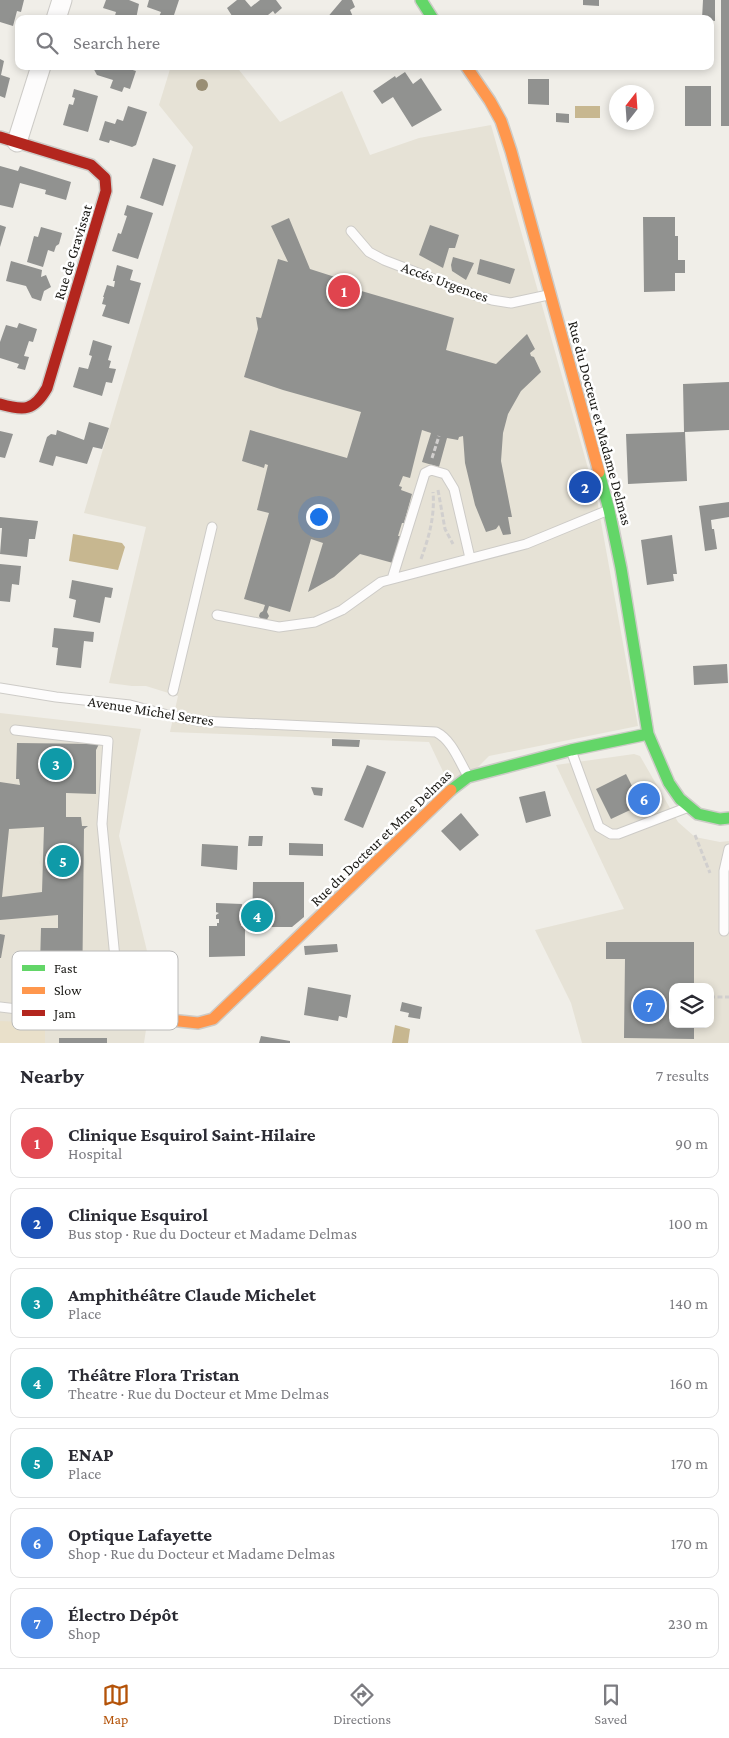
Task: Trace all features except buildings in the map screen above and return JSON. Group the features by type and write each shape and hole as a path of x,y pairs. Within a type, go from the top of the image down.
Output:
{"street":[{"path":"57,15 62,0"},
{"path":"421,1 430,15"},
{"path":"9,139 39,70"},
{"name":"Rue du Docteur et Madame Delmas","path":"469,70 501,121 551,295 609,510 621,568 648,734 669,782 680,799 688,807 705,816 720,819 729,818"},
{"name":"Rue de Gravissat","path":"0,404 21,410 40,402 44,395 106,191 105,178 91,164 9,139"},
{"name":"Rue du Docteur et Mme Delmas","path":"178,1021 198,1023 213,1019 437,803 468,777 572,750 648,734"}],"lane":[{"name":"Accés Urgences","path":"351,232 369,252 384,260 492,300 517,303 551,295"},
{"path":"392,578 425,473 431,470 445,474 454,489 470,558"},
{"path":"217,615 279,628 304,625 342,610 381,582 526,544 609,510"},
{"path":"173,691 212,527"},
{"name":"Avenue Michel Serres","path":"0,688 56,697 130,705 199,721 436,732 444,737 452,748 468,777"},
{"path":"15,730 108,741 102,831 114,951"},
{"path":"572,750 599,827 611,834 618,834 688,807"},
{"path":"724,931 724,872 729,849"}],"path":[{"path":"416,572 428,540 434,508 431,470"},
{"path":"692,829 715,886 724,897"},
{"path":"714,997 729,997"}],"shaded area":[{"path":"170,70 239,70 280,122 342,91 370,155 419,138 491,125 597,500 638,726 489,756 468,777 448,782 429,742 170,732 178,696 146,686 109,683 146,527 84,513 193,147 159,105"},
{"path":"575,106 600,106 600,118 575,118"},
{"path":"73,534 122,543 125,547 118,570 69,561"},
{"path":"0,713 141,729 119,836 147,951 12,951 12,1030 146,1030 144,1043 0,1043"},
{"path":"634,754 640,756 678,822 695,837 720,842 729,841 729,1043 582,1043 571,1003 535,930 624,909 556,765"},
{"path":"0,1021 12,1022 12,1030 45,1030 45,1043 0,1043"},
{"path":"395,1025 410,1029 408,1043 392,1043"}],"traffic: fast":[{"path":"421,0 430,15"},
{"path":"599,472 621,568 648,734 669,783 680,799 698,814 720,819 729,818"},
{"path":"451,790 468,777 571,750 648,734"}],"traffic: slow":[{"path":"469,70 501,121 511,151 599,472"},
{"path":"178,1021 198,1023 213,1019 451,790"}],"traffic: jam":[{"path":"0,137 91,165 105,178 106,191 47,388 38,401 28,407 16,408 0,404"}],"place":[{"name":"Clinique Esquirol Saint-Hilaire","path":"344,291"},
{"name":"Clinique Esquirol","path":"585,487"},
{"name":"Amphithéâtre Claude Michelet","path":"56,764"},
{"name":"Optique Lafayette","path":"644,799"},
{"name":"ENAP","path":"63,861"},
{"name":"Théâtre Flora Tristan","path":"257,916"},
{"name":"Électro Dépôt","path":"649,1006"}]}
